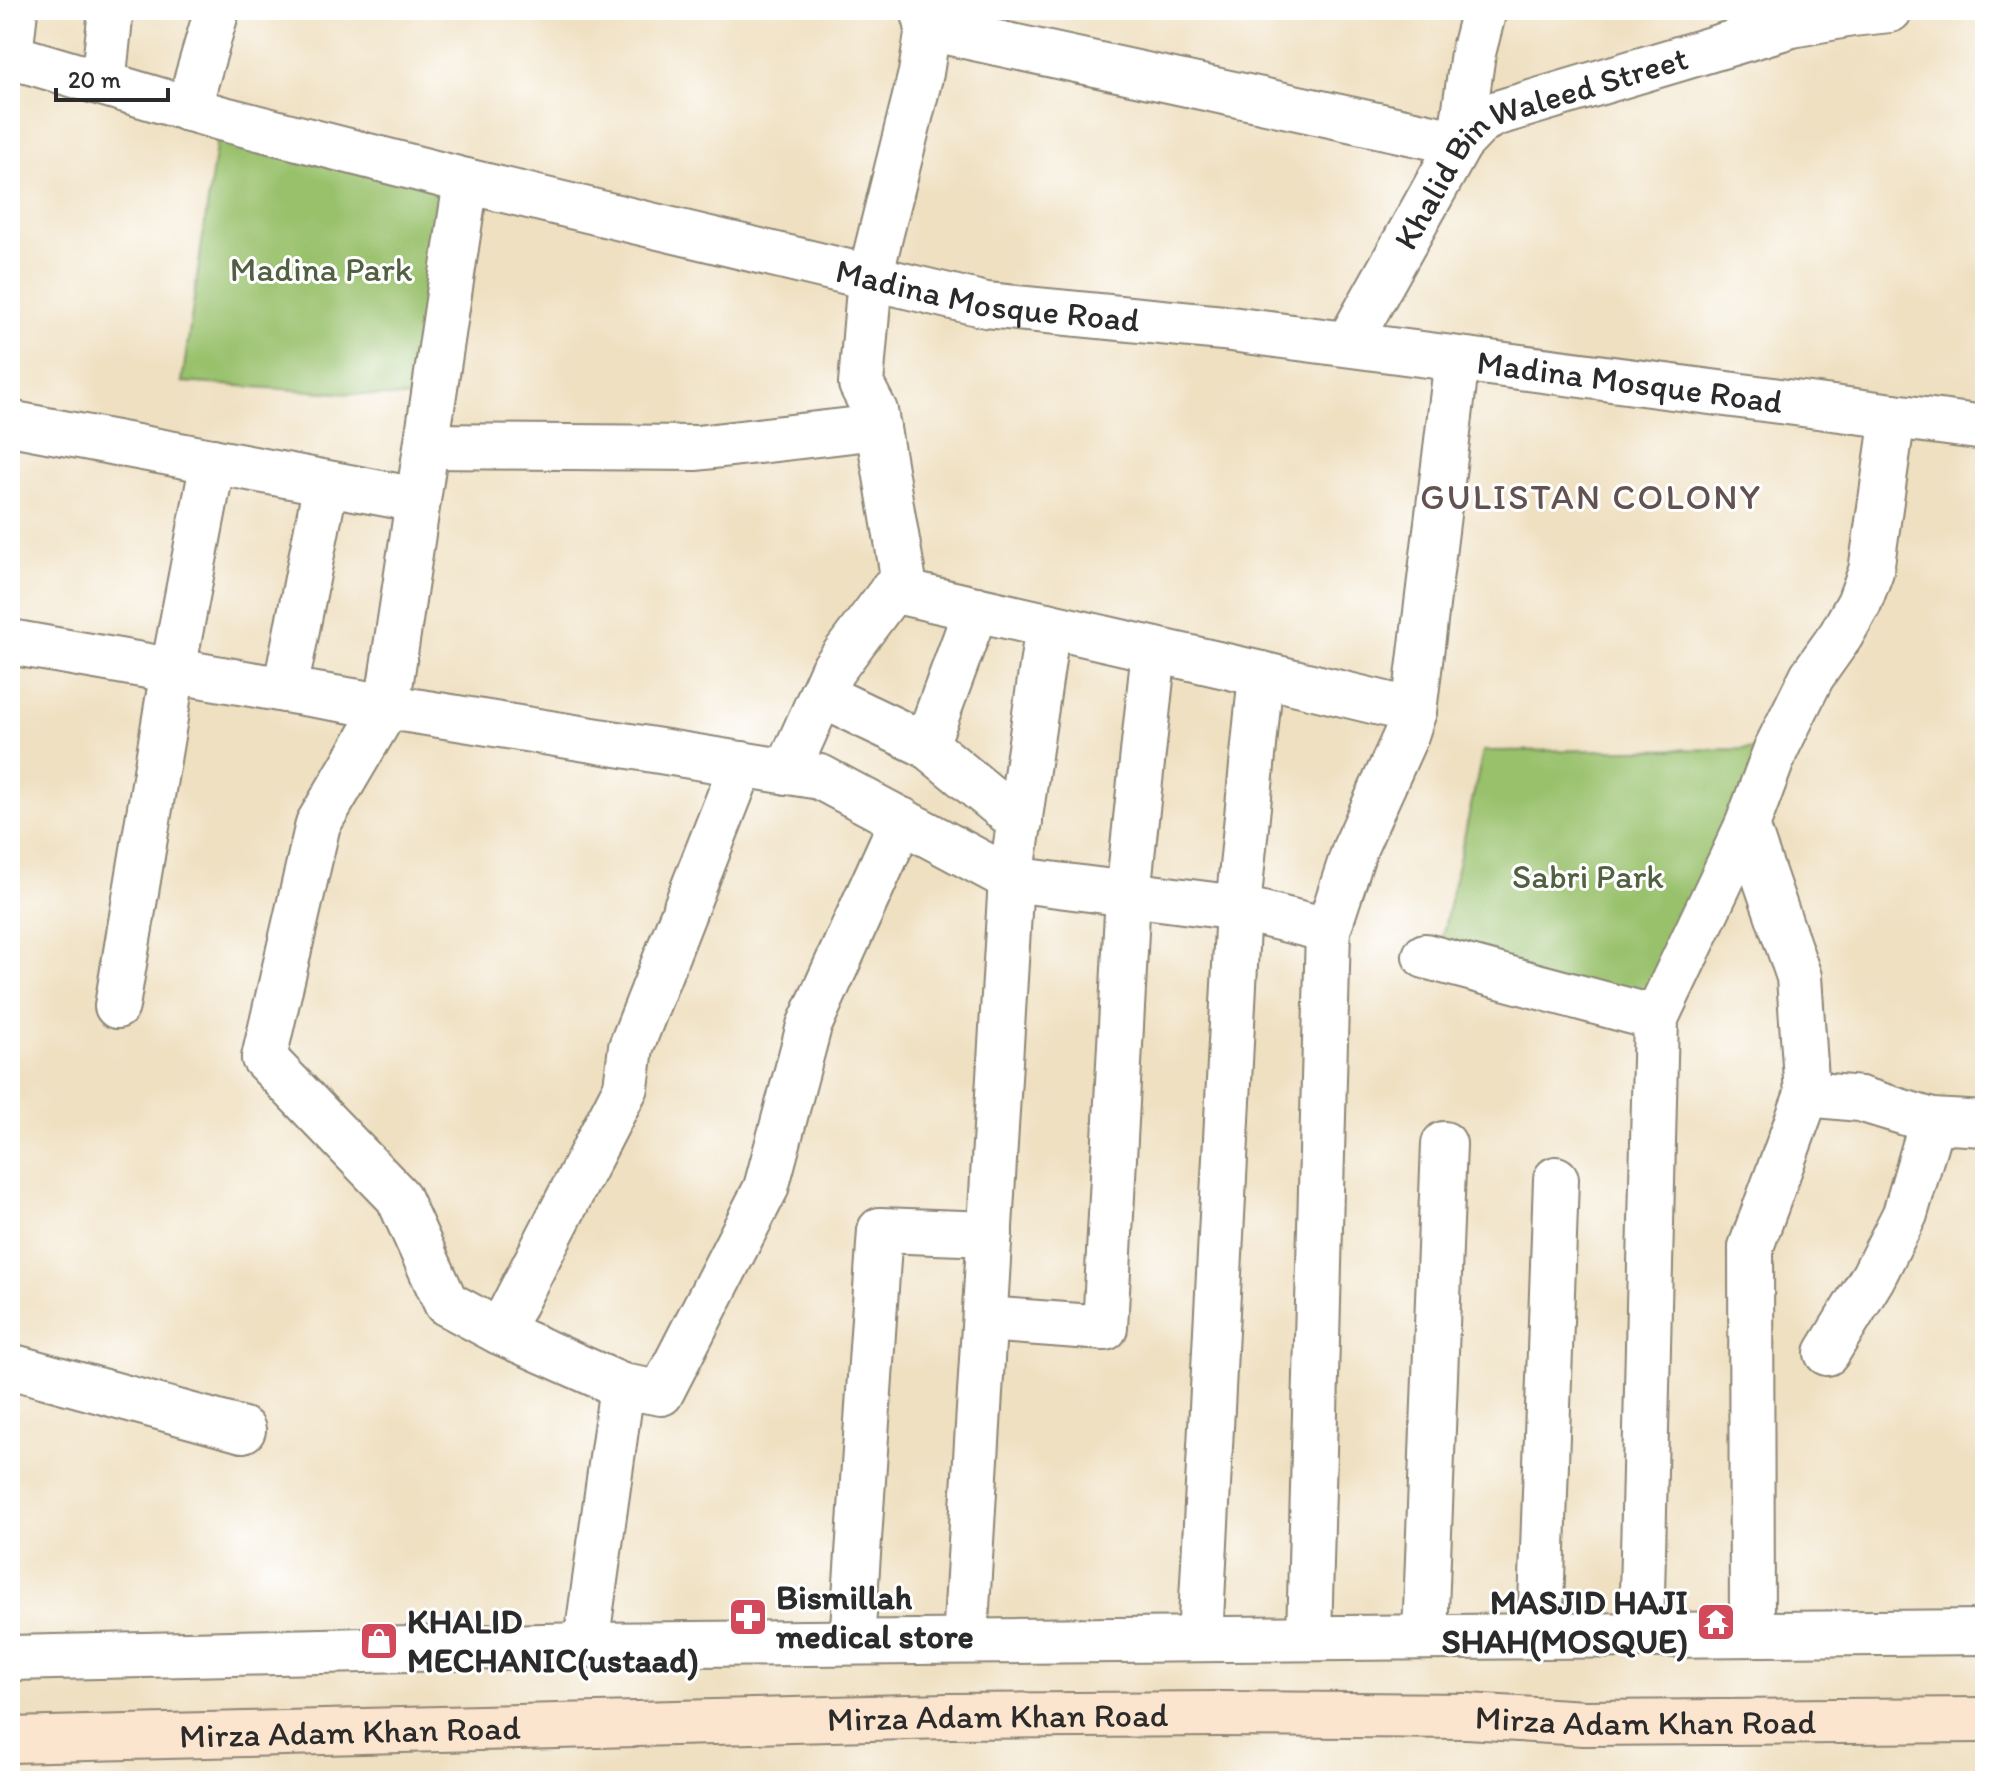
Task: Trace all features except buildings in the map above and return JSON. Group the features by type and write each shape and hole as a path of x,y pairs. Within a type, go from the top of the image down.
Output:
{"main road":[{"name":"Mirza Adam Khan Road","path":"10,1740 962,1716 1467,1716 1584,1723 1985,1720"}],"street":[{"path":"10,56 15,10"},
{"path":"103,83 111,10"},
{"path":"188,109 217,10"},
{"path":"787,772 832,671 903,576 875,411 861,384 870,277 921,73 926,19 1460,143 1473,53 1484,10"},
{"name":"Khalid Bin Waleed Street","path":"1348,344 1460,143 1481,121 1494,114 1792,17 1865,11"},
{"name":"Madina Mosque Road","path":"10,56 188,109 466,181 986,305 1223,328 1985,428"},
{"path":"466,181 387,707 318,824 264,1058 398,1197 446,1303 500,1332 622,1386 661,1393 766,1188 809,1026 902,820"},
{"path":"1309,1637 1328,930 1355,848 1414,711 1457,359"},
{"path":"1641,1635 1656,1018 1747,826 1776,749 1812,676 1859,603 1871,571 1893,416"},
{"path":"10,423 418,500"},
{"path":"427,446 697,448 878,427"},
{"path":"117,1006 173,670 213,461"},
{"path":"285,690 326,483"},
{"path":"892,590 1414,711"},
{"path":"926,745 976,609"},
{"path":"965,1641 1011,879 1048,625"},
{"path":"10,642 820,777 1011,879 1238,908 1328,930"},
{"path":"985,1319 1105,1328 1128,894 1154,650"},
{"path":"1200,1639 1238,908 1261,674"},
{"path":"821,695 926,745 1020,822"},
{"path":"500,1332 626,1087 631,1047 742,764"},
{"path":"1747,826 1799,977 1807,1094 1751,1247 1752,1633"},
{"path":"1425,956 1656,1018"},
{"path":"1807,1094 1860,1099 1932,1121 1985,1124"},
{"path":"1827,1353 1873,1277 1905,1214 1932,1121"},
{"path":"1425,1636 1444,1144"},
{"path":"1540,1635 1556,1179"},
{"path":"852,1642 880,1230 990,1234"},
{"path":"10,1366 243,1430"},
{"path":"586,1645 622,1386"},
{"path":"10,1658 586,1645 1985,1632"}],"green space":[{"name":"Madina Park","path":"220,118 466,181 437,400 182,382"},
{"name":"Sabri Park","path":"1776,749 1663,1027 1435,969 1483,751"}],"place":[{"name":"Bismillah medical store","path":"748,1617"},
{"name":"MASJID HAJI SHAH(MOSQUE)","path":"1716,1622"},
{"name":"KHALID MECHANIC(ustaad)","path":"379,1641"}],"district":[{"name":"GULISTAN COLONY","path":"1591,496"}]}
